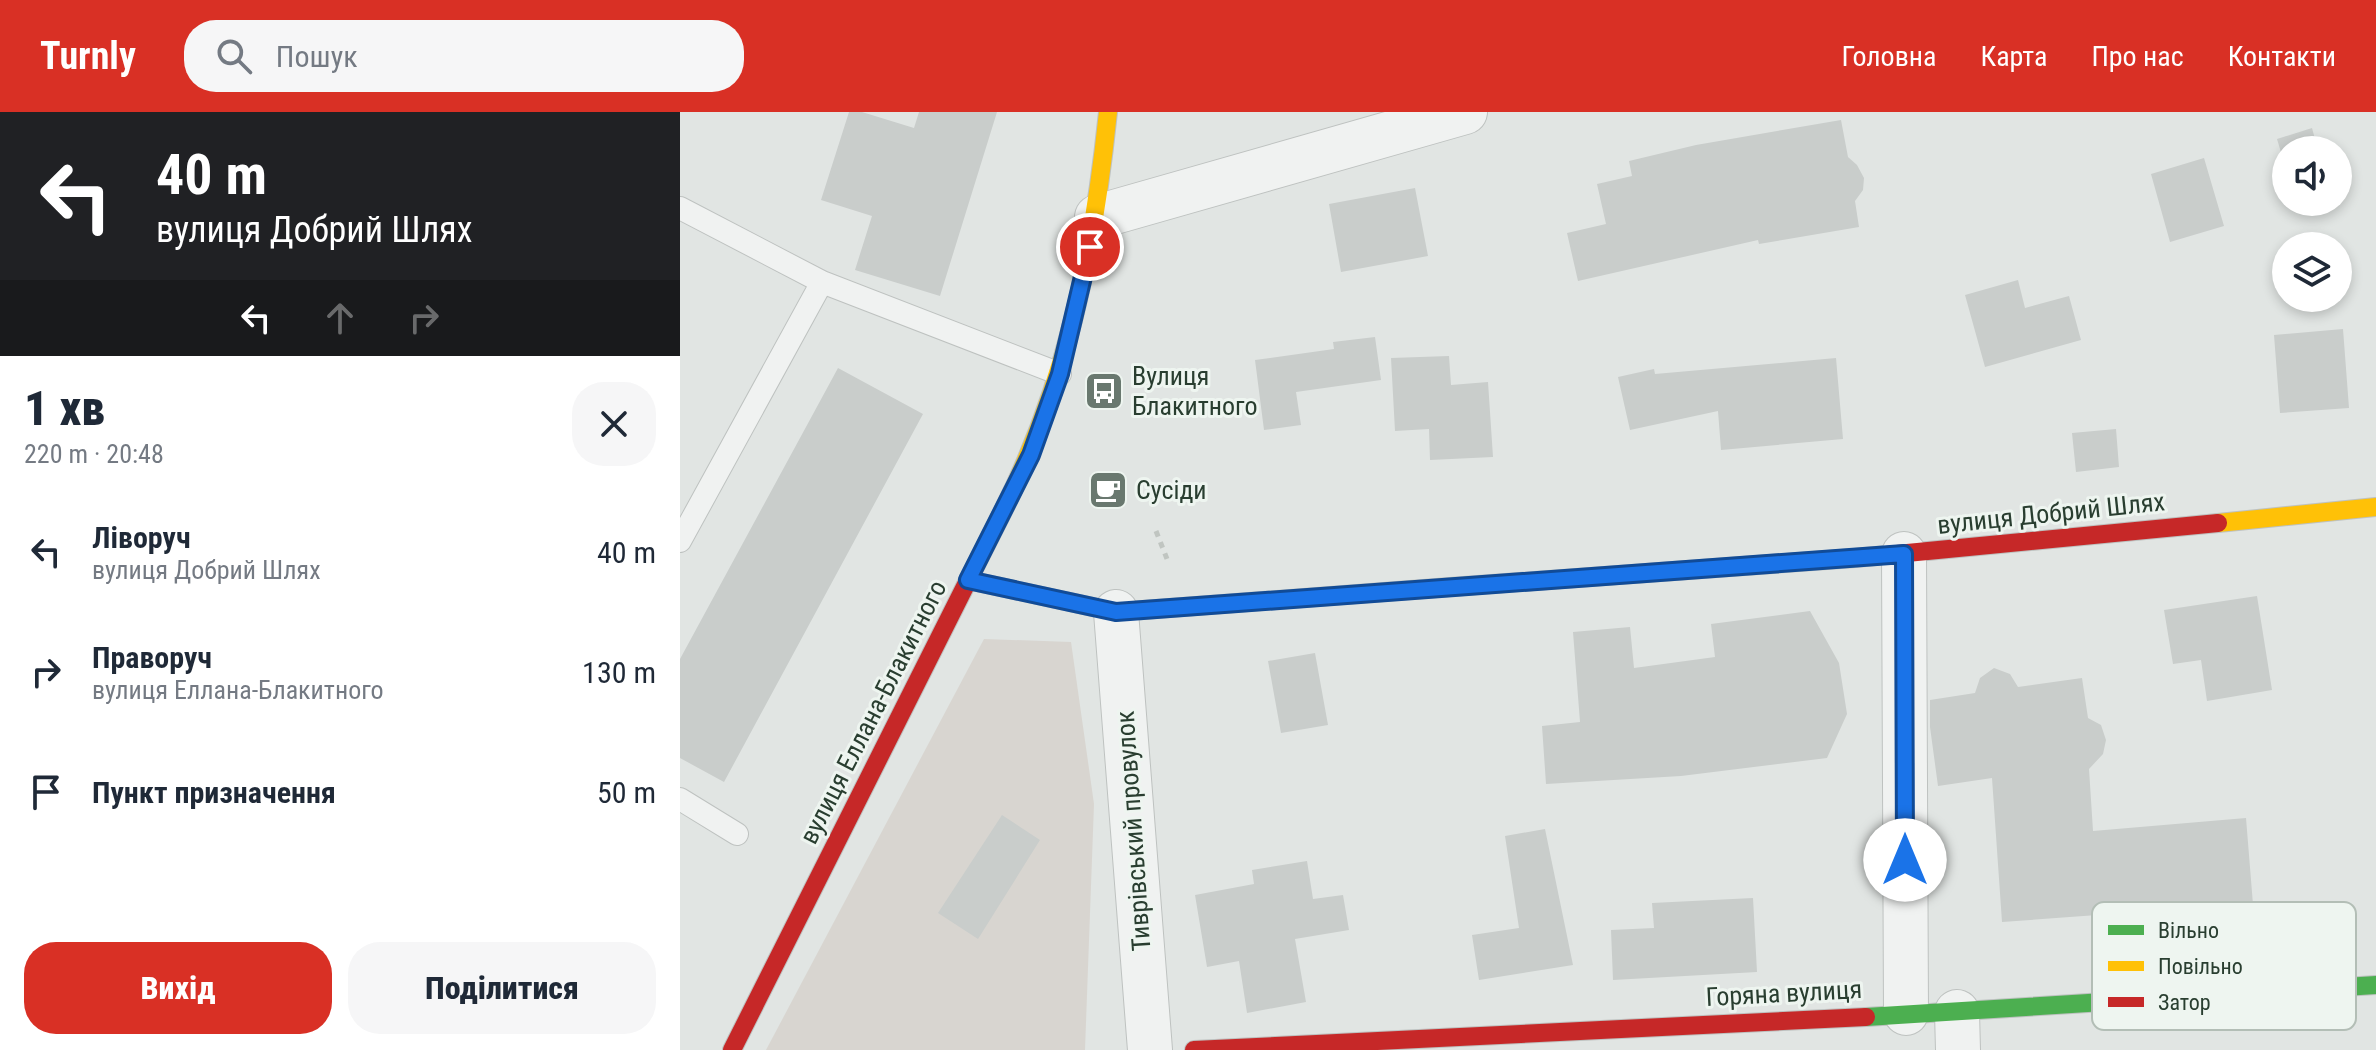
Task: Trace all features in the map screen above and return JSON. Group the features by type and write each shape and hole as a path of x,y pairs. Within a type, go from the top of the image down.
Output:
{"street":[{"name":"вулиця Еллана-Блакитного","path":"732,1050 1031,455 1060,374 1097,217 1108,112"},
{"path":"1097,217 1465,112"},
{"name":"вулиця Добрий Шлях","path":"968,580 1116,612 1904,554 2376,507"},
{"path":"1904,554 1906,1013"},
{"name":"Тиврівський провулок","path":"1116,612 1150,1050"},
{"name":"Горяна вулиця","path":"2356,987 2376,985"},
{"name":"Горяна вулиця","path":"1194,1050 1906,1013 1957,1031 2092,1016"}],"lane":[{"path":"680,208 822,282 1060,374"},
{"path":"680,541 822,282"},
{"path":"680,799 737,834"}],"shaded area":[{"path":"984,639 1071,642 1094,804 1085,1050 766,1050"}],"building":[{"path":"849,112 862,112 914,128 919,112 997,112 940,296 855,270 872,216 821,200"},
{"path":"1841,120 1848,157 1864,178 1863,190 1855,201 1859,227 1759,244 1758,240 1578,281 1567,233 1606,224 1597,184 1632,176 1629,161 1696,145"},
{"path":"2312,128 2314,136 2287,136"},
{"path":"2204,158 2224,226 2170,242 2151,174"},
{"path":"1415,188 1428,256 1341,272 1329,204"},
{"path":"2018,280 2025,308 2069,296 2081,340 1985,367 1965,295"},
{"path":"2343,329 2349,408 2280,413 2274,335"},
{"path":"1375,337 1381,380 1296,392 1301,425 1264,430 1255,360 1334,349 1333,342"},
{"path":"1449,356 1451,385 1488,382 1493,457 1430,460 1429,429 1395,431 1391,358"},
{"path":"1836,358 1843,439 1721,450 1718,411 1630,430 1618,377 1654,369 1655,374"},
{"path":"838,368 923,414 724,782 680,758 680,659"},
{"path":"2116,429 2119,467 2076,472 2072,433"},
{"path":"2257,596 2272,690 2207,701 2201,660 2173,664 2164,610"},
{"path":"1810,611 1839,663 1847,714 1827,758 1681,776 1546,784 1542,726 1580,722 1573,632 1630,627 1634,668 1715,657 1711,624"},
{"path":"1315,653 1328,725 1281,733 1268,661"},
{"path":"1994,668 2010,674 2018,687 2082,678 2088,718 2101,725 2106,740 2103,754 2089,769 2093,831 2246,818 2253,902 2092,902 2092,915 2002,922 1992,778 1938,786 1930,727 1930,700 1975,693 1980,678"},
{"path":"1002,815 1040,840 978,939 938,913"},
{"path":"1545,829 1573,965 1479,980 1472,935 1519,928 1505,836"},
{"path":"1307,861 1313,899 1343,895 1349,930 1295,939 1306,1002 1247,1013 1239,961 1207,967 1195,895 1254,884 1252,870"},
{"path":"1753,898 1757,972 1613,980 1611,930 1654,928 1652,903"}],"traffic: fast":[{"path":"1450,587 1855,558"},
{"path":"2356,986 2376,985"},
{"path":"1866,1017 2092,1003"}],"traffic: slow":[{"path":"1000,517 1043,419 1073,320 1094,218 1108,112"},
{"path":"2218,523 2376,507"},
{"path":"968,580 1116,612 1450,587"}],"traffic: jam":[{"path":"732,1050 1000,517"},
{"path":"1855,558 2218,523"},
{"path":"1194,1050 1866,1017"}],"place":[{"name":"Вулиця Блакитного","path":"1104,391"},
{"name":"Сусіди","path":"1108,490"}],"route":[{"path":"1090,247 1060,374 1031,455 968,580 1116,612 1246,600 1904,554 1905,860"}]}
